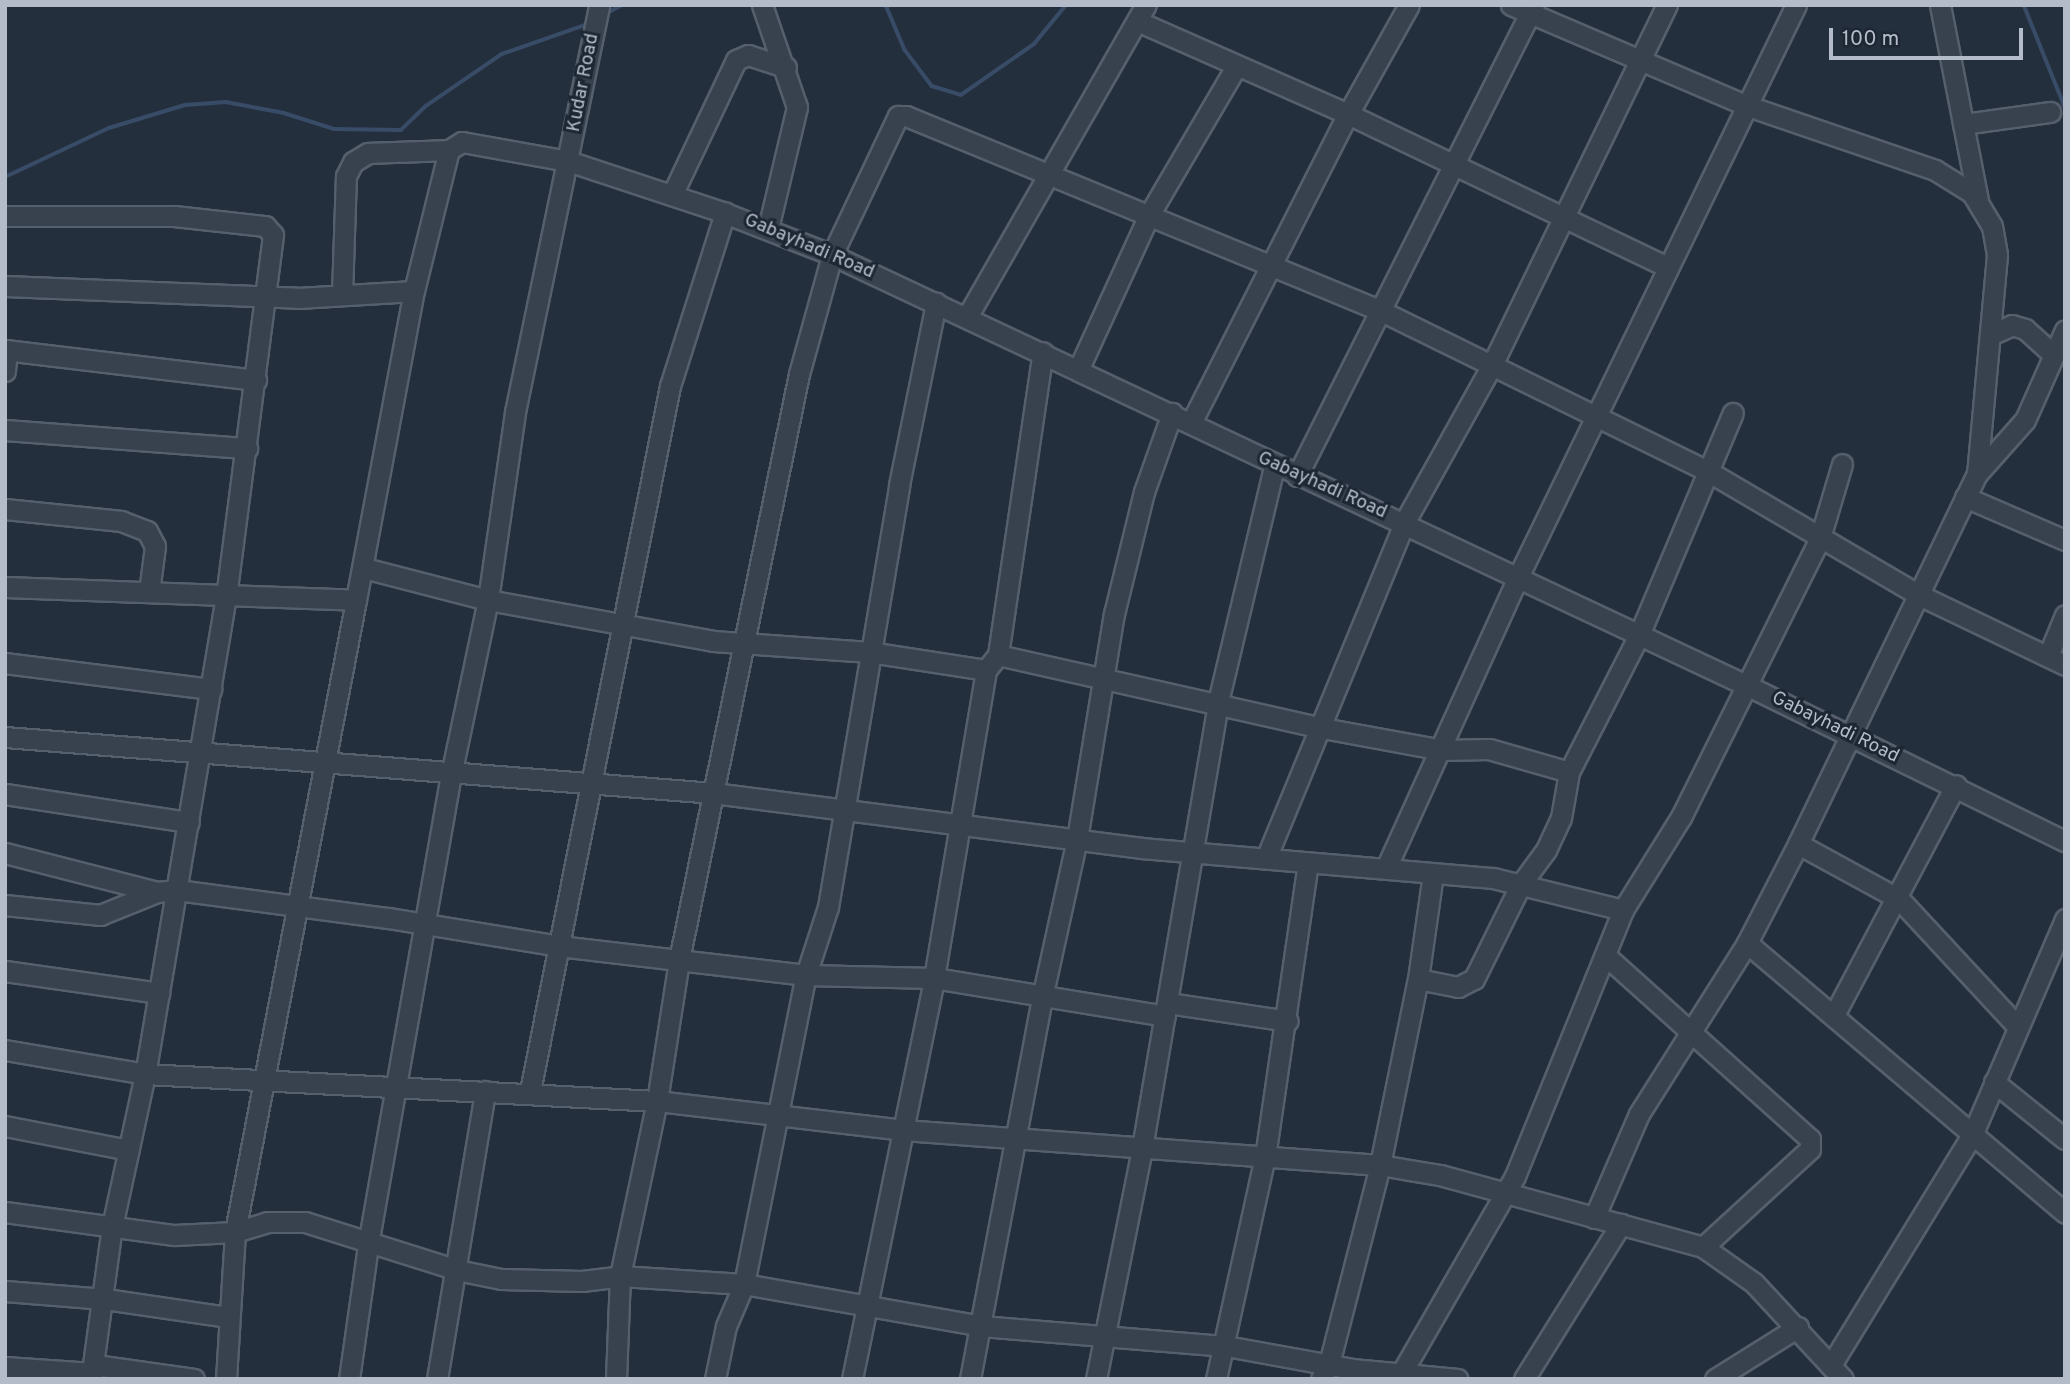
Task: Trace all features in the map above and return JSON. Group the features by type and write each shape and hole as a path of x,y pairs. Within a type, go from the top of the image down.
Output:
{"street":[{"name":"Kudar Road","path":"349,1379 369,1239 398,1090 451,775 488,600 515,412 599,5"},
{"path":"762,5 786,67 797,107 768,229"},
{"path":"1192,422 1348,114 1409,5"},
{"path":"1511,5 1532,10 1641,62 1745,104 1935,170 1965,186 1978,200 1992,226 1997,255 1977,474"},
{"path":"1266,856 1317,727 1404,523 1490,368 1667,5"},
{"path":"1387,866 1442,750 1517,579 1599,417 1745,104 1796,5"},
{"path":"1940,5 1978,200"},
{"path":"1297,477 1532,10"},
{"path":"967,317 1045,174 1142,13 1236,67 1348,114 1668,267"},
{"path":"671,195 736,60 748,55 786,67"},
{"path":"1079,368 1149,215 1236,67"},
{"path":"1963,124 2050,112"},
{"path":"616,1379 620,1276 657,1101 679,960 799,374 832,255 898,116 906,116 1271,263 1379,310 1490,368 1599,417 1711,473 1917,594 2056,660 2065,615"},
{"name":"Gabayhadi Road","path":"342,295 346,176 353,162 368,153 449,150 461,142 568,161 725,213 832,255 1079,368 1192,422 1275,467 1404,523 1517,579 1956,785 2065,841"},
{"path":"226,1379 235,1232 300,908 323,764 364,568 414,291 449,150"},
{"path":"530,1091 589,782 670,386 725,213"},
{"path":"5,216 174,216 265,226 273,235 268,296 226,596 189,822 167,891 159,993 145,1074 112,1226 105,1299 93,1372"},
{"path":"5,286 125,295 342,295 414,291"},
{"path":"715,1379 726,1326 744,1284 806,975 828,906 870,652 936,303"},
{"path":"1990,335 2011,325 2025,329 2054,355"},
{"path":"1594,1218 1639,1114 1747,943 1798,844 1977,474 2025,420 2065,330"},
{"path":"5,371 6,350 256,380"},
{"path":"852,1379 934,978 957,825 992,662 1043,352"},
{"path":"970,1379 1042,998 1077,839 1125,568 1171,413"},
{"path":"1418,979 1467,986 1521,884 1555,834 1569,772 1639,635 1711,473 1733,413"},
{"path":"5,430 247,448"},
{"path":"1400,1375 1506,1193 1623,910 1681,817 1748,686 1820,538 1842,464"},
{"path":"1096,1379 1142,1148 1195,852 1218,702 1275,467"},
{"path":"1965,497 2065,540"},
{"path":"5,509 121,522 147,531 155,546 149,592"},
{"path":"364,568 488,600 621,625 744,644 992,662 1218,702 1317,727 1442,750 1489,750 1569,772"},
{"path":"5,587 356,600"},
{"path":"5,663 211,689"},
{"path":"5,737 451,775 589,782 713,793 957,825 1195,852 1266,856 1308,863 1387,866 1521,884 1623,910"},
{"path":"1834,1015 1899,899 1956,785"},
{"path":"5,794 189,822"},
{"path":"1798,844 1899,899 2018,1027"},
{"path":"5,853 167,891 559,946 806,975 934,978 1042,998 1288,1021"},
{"path":"1216,1379 1226,1346 1265,1157 1288,1021 1308,863"},
{"path":"1325,1371 1380,1166 1418,979 1433,873"},
{"path":"5,905 100,915 167,891"},
{"path":"5,1050 145,1074 398,1090 530,1091 778,1112 903,1130 1380,1166 1506,1193 1703,1247 1754,1283 1798,1327 1837,1372 1973,1133 2065,919"},
{"path":"1747,943 2065,1213"},
{"path":"1606,956 1811,1144 1703,1247"},
{"path":"5,971 159,993"},
{"path":"1994,1082 2065,1139"},
{"path":"437,1379 485,1091"},
{"path":"5,1126 129,1150"},
{"path":"5,1212 174,1235 235,1232 251,1224 285,1221 369,1239 457,1270 541,1281 620,1276 744,1284 981,1326 1226,1346 1325,1371 1458,1379"},
{"path":"1524,1379 1621,1224"},
{"path":"5,1291 105,1299 229,1317"},
{"path":"1715,1379 1798,1327"},
{"path":"5,1367 194,1379"}],"waterway":[{"path":"604,15 622,5"},
{"path":"886,5 905,50 932,86 961,95 1034,44 1066,5"},
{"path":"2024,5 2065,107"},
{"path":"5,177 109,128 185,105 226,102 284,113 334,129 401,130 426,106 502,54 588,24"}]}
